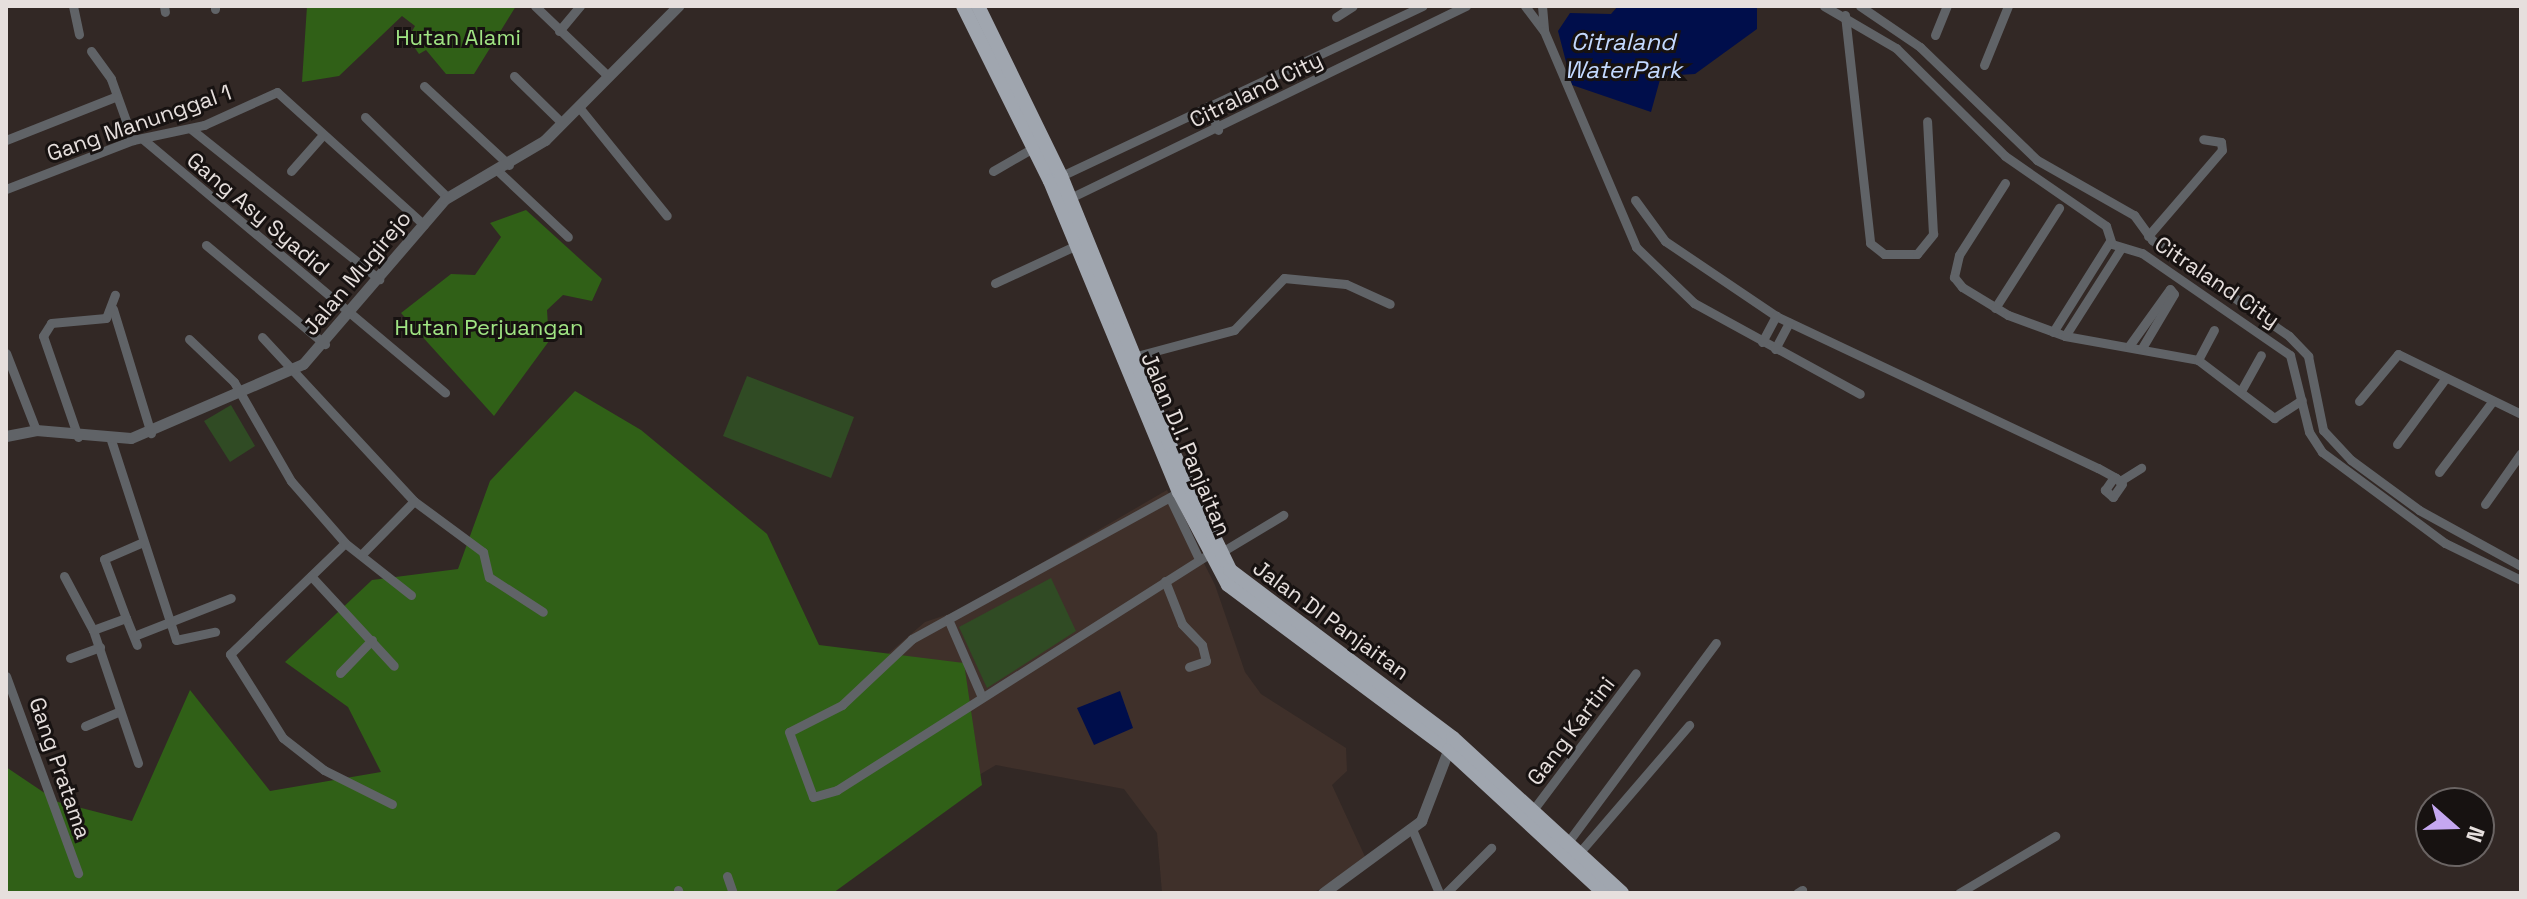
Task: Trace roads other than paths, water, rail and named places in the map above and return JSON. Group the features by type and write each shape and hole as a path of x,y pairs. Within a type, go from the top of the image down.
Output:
{"highway":[{"path":"963,6 1033,148 1056,179"},
{"path":"978,6 1056,179"},
{"name":"Jalan DI Panjaitan","path":"1056,179 1211,554 1248,590 1533,810 1573,848 1590,872 1622,893"},
{"name":"Jalan D.I. Panjaitan","path":"1065,200 1077,245 1131,357 1174,495 1191,529 1211,554"},
{"path":"1451,744 1590,872 1604,893"}],"street":[{"path":"73,6 79,34"},
{"path":"535,6 607,75"},
{"path":"559,31 580,6"},
{"name":"Jalan Mugirejo","path":"6,436 36,430 111,440 151,433 243,395 295,369 325,344 447,197 504,168 562,123 678,6"},
{"path":"1336,17 1353,6"},
{"name":"Citraland City","path":"1056,179 1423,6"},
{"name":"Citraland City","path":"1065,200 1218,130 1466,6"},
{"path":"1525,6 1544,31 1636,247 1671,286 1762,342 1860,394"},
{"path":"1542,6 1544,31"},
{"path":"1824,6 1845,15 1896,48 2005,156 2106,226 2110,241 2053,332"},
{"name":"Citraland City","path":"1860,6 1920,47 2015,143 2118,212 2134,215 2145,232 2304,351 2323,430 2351,460 2419,510 2521,566"},
{"path":"1935,35 1947,6"},
{"path":"1984,65 2008,6"},
{"path":"1863,26 1872,13"},
{"path":"1845,15 1870,243 1884,254 1917,254 1933,234 1927,121"},
{"path":"91,51 117,96 133,140"},
{"path":"514,76 562,123"},
{"path":"424,86 568,237"},
{"name":"Gang Manunggal 1","path":"6,189 133,140 191,129 277,92 322,136 424,225"},
{"path":"6,140 117,96"},
{"path":"578,106 667,216"},
{"path":"1208,106 1218,130"},
{"path":"365,117 447,197"},
{"path":"191,129 379,279"},
{"path":"291,171 322,136"},
{"path":"2065,336 2125,248 2145,232 2222,150 2221,142 2203,139"},
{"name":"Gang Asy Syadid","path":"144,140 445,393"},
{"path":"993,171 1033,148"},
{"path":"2005,183 1955,267 1962,287 1995,308 2065,336 2198,360 2279,419 2302,400"},
{"path":"1635,200 1665,241 1789,323 2117,479 2141,468"},
{"path":"1995,308 2059,208"},
{"path":"2106,226 2118,212"},
{"name":"Citraland City","path":"2110,241 2282,348 2297,368 2314,442 2343,469 2445,543 2521,580"},
{"path":"206,245 325,344"},
{"path":"995,283 1077,245"},
{"path":"1131,357 1234,330 1284,278 1346,284 1390,304"},
{"path":"2129,346 2170,289 2174,294 2142,348"},
{"path":"115,295 113,309 151,433"},
{"path":"78,438 43,341 47,326 106,318 113,309"},
{"path":"1762,342 1776,316"},
{"path":"1775,349 1789,323"},
{"path":"2198,360 2214,330"},
{"path":"262,337 295,369 414,501 483,552 489,577 543,612"},
{"path":"189,339 243,395 291,481 345,543 411,595"},
{"path":"6,353 36,430"},
{"path":"2359,401 2398,354 2521,414"},
{"path":"2241,391 2261,355"},
{"path":"2397,444 2445,379"},
{"path":"2439,472 2492,402"},
{"path":"111,440 179,643 215,632"},
{"path":"2485,504 2521,453"},
{"path":"2343,469 2351,460"},
{"path":"1174,495 912,639 842,705 789,732 813,797 837,790 981,695 1165,581 1283,515"},
{"path":"362,554 414,501"},
{"path":"143,542 103,560 136,641 231,598"},
{"path":"345,543 230,654 269,722 298,752 392,804"},
{"path":"64,576 100,647 138,763"},
{"path":"311,576 394,666"},
{"path":"1165,581 1182,624 1202,645 1206,661 1189,667"},
{"path":"93,630 126,618"},
{"path":"948,619 981,695"},
{"path":"340,673 372,640"},
{"path":"1573,848 1716,643"},
{"path":"70,658 100,647"},
{"name":"Gang Kartini","path":"1533,810 1636,673"},
{"name":"Gang Pratama","path":"6,676 78,873"},
{"path":"85,726 120,711"},
{"path":"1573,848 1689,725"},
{"path":"1323,893 1412,829 1451,744"},
{"path":"1412,829 1439,893"},
{"path":"1959,893 2055,836"},
{"path":"1446,893 1491,848"},
{"path":"727,876 733,893"}],"water":[{"name":"Citraland WaterPark","path":"1618,6 1757,6 1757,29 1695,74 1661,76 1651,112 1572,85 1558,31 1570,13 1611,14"},
{"path":"1120,691 1133,728 1094,745 1077,708"}],"park label":[{"name":"Hutan Alami","path":"458,38"},
{"name":"Hutan Perjuangan","path":"489,328"}]}
